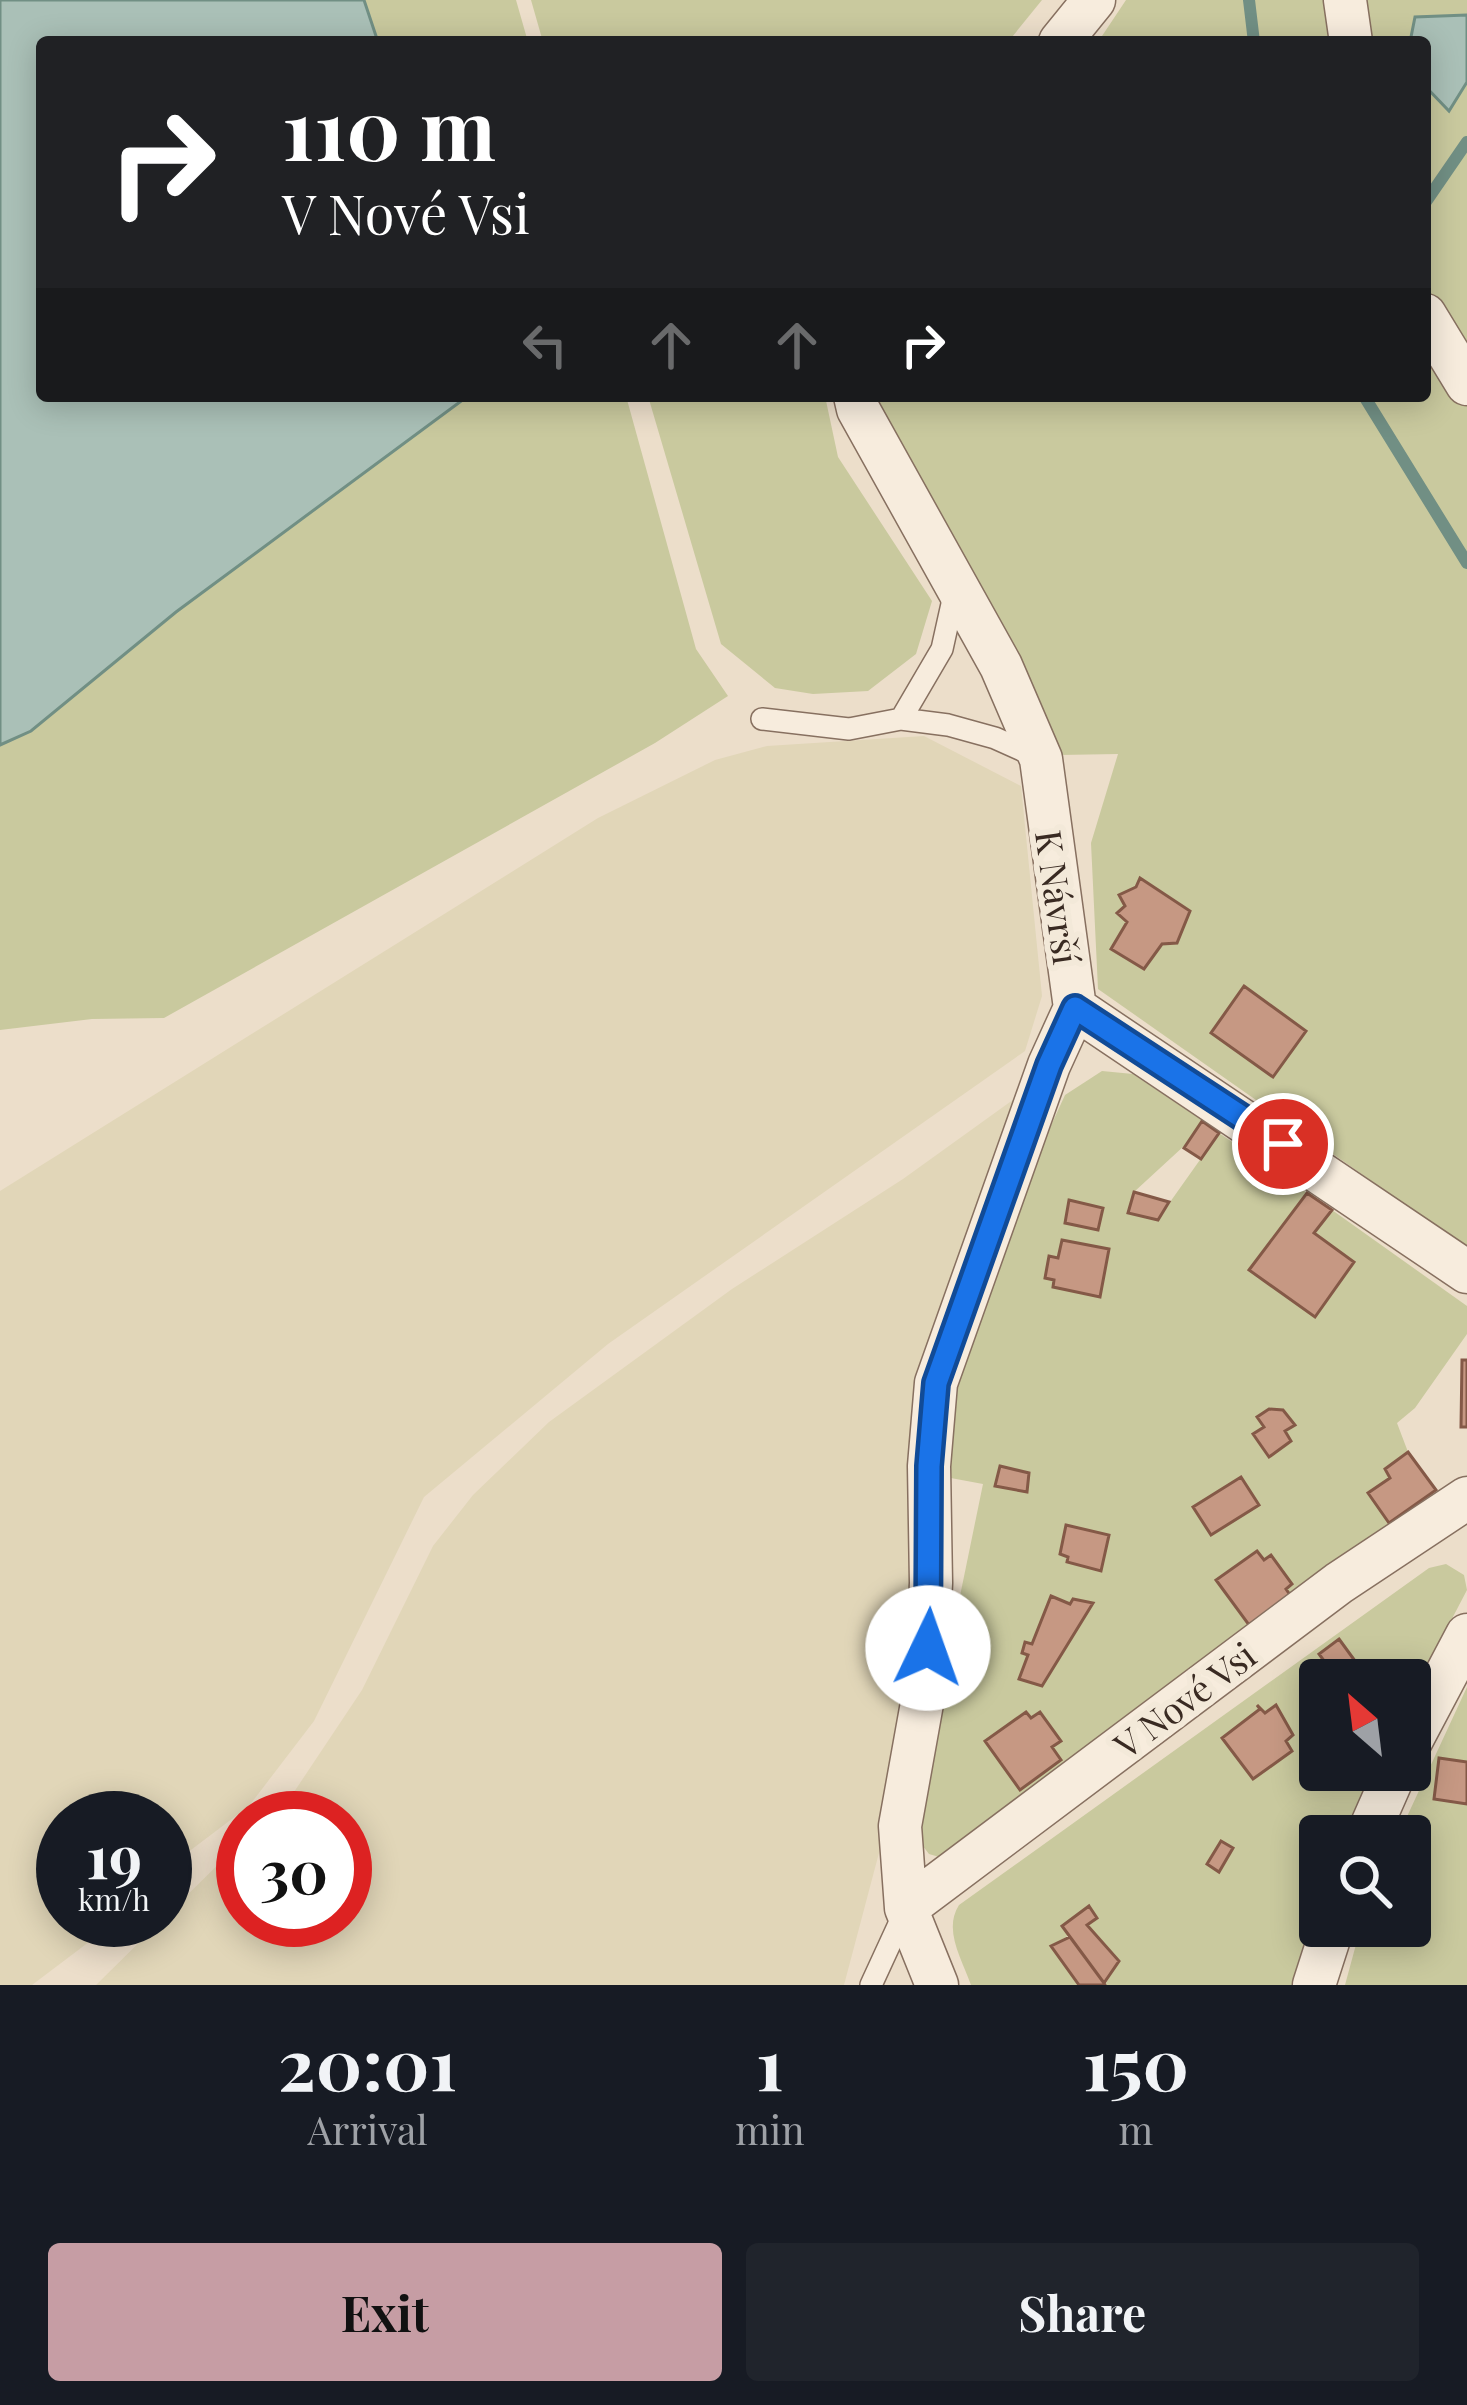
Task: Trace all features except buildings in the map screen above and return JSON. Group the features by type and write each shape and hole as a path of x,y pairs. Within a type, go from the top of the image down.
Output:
{"street":[{"path":"1065,36 1094,0"},
{"path":"1345,0 1350,36"},
{"path":"1431,325 1467,384"},
{"name":"K Návrší","path":"857,402 1001,667 1041,759 1075,1008 1049,1065 936,1383 929,1466 931,1583 926,1681 900,1826 906,1908 937,1985"},
{"path":"1075,1008 1196,1085 1467,1272"},
{"name":"V Nové Vsi","path":"906,1908 1339,1583 1467,1498"},
{"path":"1431,1703 1467,1635"},
{"path":"1314,1985 1326,1947"}],"lane":[{"path":"902,719 942,650 955,586"},
{"path":"762,719 849,729 902,719 995,738 1041,759"},
{"path":"871,1985 906,1908"}],"shaded area":[{"path":"0,0 364,0 376,36 36,36 36,402 460,402 176,612 31,731 0,745"},
{"path":"1467,15 1467,82 1449,111 1431,92 1431,36 1411,36 1415,17"},
{"path":"924,736 1021,786 1042,996 1025,1051 608,1344 424,1497 314,1721 260,1791 216,1791 216,1831 192,1849 192,1791 36,1791 36,1947 82,1947 32,1985 0,1985 0,1191 598,818 715,760 767,746"},
{"path":"1024,1092 913,1642 884,1834 844,1985 96,1985 135,1947 192,1947 192,1890 216,1867 216,1947 372,1947 372,1791 295,1791 362,1690 433,1546 473,1495 549,1422 732,1289 903,1179"}],"green space":[{"path":"364,0 516,0 526,36 376,36"},
{"path":"531,0 1042,0 1013,36 541,36"},
{"path":"1126,0 1467,0 1467,1248 1098,989 1091,843 1118,754 1059,755 1026,670 879,402 1431,402 1431,36 1102,36","holes":["1141,878 1190,911 1178,943 1162,944 1117,914 1125,906 1119,895 1136,887","1243,987 1306,1031 1273,1077 1212,1033"]},
{"path":"460,402 628,402 696,649 728,696 655,743 164,1018 92,1019 0,1030 0,745 31,731 176,612"},
{"path":"650,402 826,402 838,457 932,601 916,654 868,691 813,694 775,688 721,644"},
{"path":"1102,1071 1133,1074 1202,1120 1184,1146 1134,1192 1158,1219 1219,1133 1307,1193 1250,1269 1316,1317 1354,1262 1314,1233 1332,1210 1467,1306 1467,1334 1415,1408 1397,1423 1408,1452 1385,1469 1390,1478 1368,1493 1400,1538 946,1859 929,1854 919,1841 945,1669 983,1484 940,1476 958,1358 1021,1191 1065,1095","holes":["1063,1240 1109,1249 1099,1296 1053,1288 1054,1280 1045,1278 1049,1257 1058,1258","1257,1551 1264,1560 1271,1556 1292,1584 1286,1589 1217,1580","1051,1596 1070,1604 1073,1599 1093,1604 1042,1686 1028,1655 1022,1652 1025,1643 1032,1644"]},
{"path":"1446,1564 1464,1575 1467,1590 1431,1659 1354,1659 1339,1639 1319,1654 1323,1659 1302,1659 1429,1568"},
{"path":"1299,1661 1299,1791 1364,1791 1353,1815 1299,1815 1299,1947 1309,1947 1300,1985 1105,1985 1119,1960 1087,1925 1097,1917 1052,1946 1079,1985 971,1985 953,1934 959,1905","holes":["1276,1706 1293,1735 1286,1741 1292,1750 1253,1779 1223,1738 1260,1709 1265,1713"]},
{"path":"1467,1687 1467,1762 1440,1759 1434,1799 1467,1804 1467,1985 1345,1985 1355,1947 1431,1947 1431,1815 1408,1815 1419,1791 1431,1791 1431,1765"}],"waterway":[{"path":"1249,0 1253,36"},
{"path":"1431,194 1467,142"},
{"path":"1368,402 1467,563"}],"route":[{"path":"928,1648 929,1466 936,1383 1049,1065 1075,1008 1283,1144"}]}
